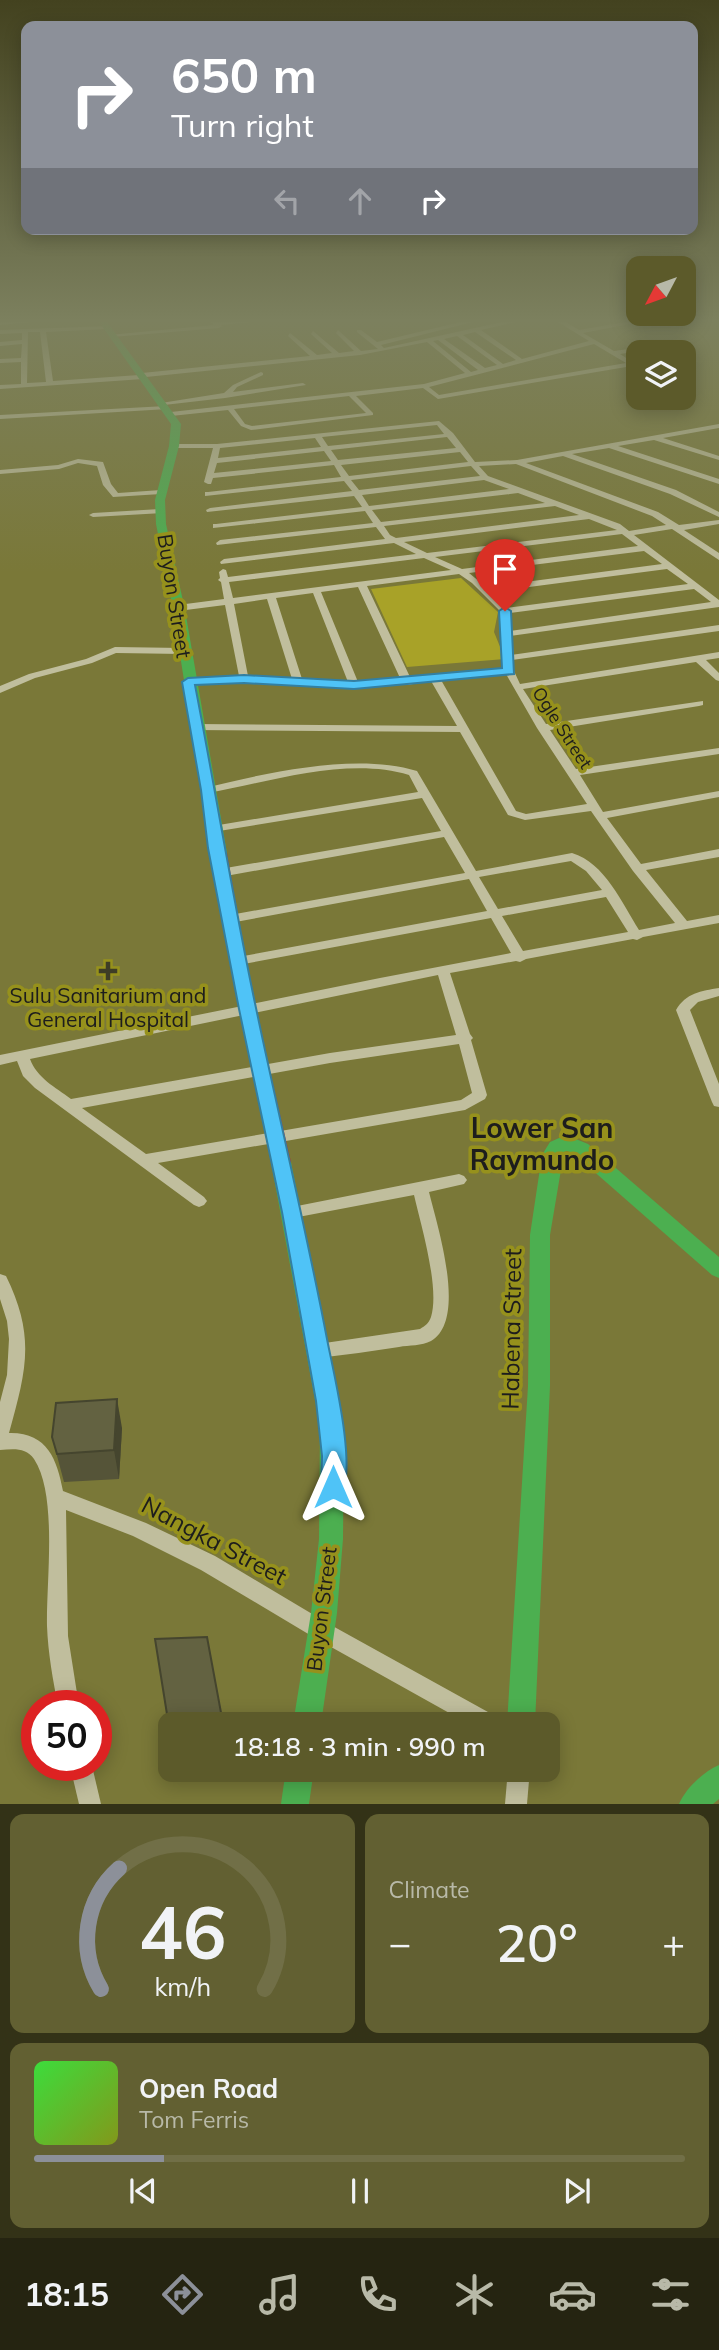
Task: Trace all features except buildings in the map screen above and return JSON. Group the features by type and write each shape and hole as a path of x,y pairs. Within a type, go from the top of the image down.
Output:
{"main road":[{"path":"163,403 167,408"},
{"name":"Buyon Street","path":"167,408 176,424 174,446 161,492 160,511 220,873 292,1212 332,1427 332,1527 322,1631 309,1712"},
{"name":"Habena Street","path":"522,1712 539,1386 540,1235 552,1155 557,1147 566,1142 581,1149 719,1269"},
{"path":"693,1804 719,1779"},
{"path":"295,1804 298,1782"}],"street":[{"path":"167,408 190,403"},
{"path":"0,417 269,403"},
{"path":"271,403 285,425"},
{"path":"229,407 247,427 371,414 360,403"},
{"path":"174,446 217,446 433,423 440,424 485,478"},
{"path":"208,494 346,477 517,462 719,426"},
{"path":"699,429 719,435"},
{"path":"213,461 450,435"},
{"path":"317,437 392,541 461,572 485,590 505,611 695,586"},
{"path":"656,438 719,458"},
{"path":"217,446 208,477 208,494 220,543 222,580 244,679"},
{"path":"611,446 719,482"},
{"path":"208,477 461,450"},
{"path":"563,454 673,492 719,515"},
{"path":"0,472 59,467 88,461 100,464 107,485 116,495 161,492"},
{"path":"517,462 647,510 719,557"},
{"path":"211,510 485,478 595,516 626,532 719,604"},
{"path":"216,526 520,490"},
{"path":"220,543 558,503"},
{"path":"93,515 160,511"},
{"path":"223,562 595,516"},
{"path":"222,580 719,522"},
{"path":"178,608 317,593 645,548"},
{"path":"485,590 668,566"},
{"path":"362,586 407,682"},
{"path":"317,593 354,685"},
{"path":"271,598 298,683"},
{"path":"505,634 719,604"},
{"name":"Ogle Street","path":"505,611 509,671 517,687 596,812 684,926"},
{"path":"507,658 719,628"},
{"path":"0,690 32,676 89,661 115,650 183,651"},
{"path":"517,687 719,655"},
{"path":"698,658 719,678"},
{"path":"188,682 244,679 354,685 509,671"},
{"path":"435,679 515,816 596,812 719,794"},
{"path":"542,728 699,703"},
{"path":"195,727 464,729"},
{"path":"573,773 719,751"},
{"path":"208,790 314,771 372,766 398,767 413,773 520,958"},
{"path":"213,829 425,794"},
{"path":"220,873 449,833"},
{"path":"637,868 719,853"},
{"path":"230,919 572,858 582,861 593,870 637,936"},
{"path":"238,961 608,893"},
{"path":"0,1060 247,1009 719,919"},
{"path":"143,1160 472,1102 480,1095 466,1038 443,971"},
{"path":"719,992 695,998 685,1005 683,1010 719,1102"},
{"path":"67,1105 262,1070 466,1038"},
{"path":"21,1055 28,1072 67,1105 199,1201"},
{"path":"292,1212 459,1180"},
{"path":"318,1351 425,1336 435,1328 440,1317 440,1300 434,1248 420,1187"},
{"path":"0,1281 15,1315 19,1349 16,1378 0,1434"},
{"path":"0,1442 23,1441 38,1450 45,1461 56,1497 57,1630 66,1690"},
{"name":"Nangka Street","path":"56,1497 139,1529 208,1563 322,1631 468,1712"},
{"path":"85,1781 90,1804"},
{"path":"516,1804 518,1782"}],"shaded area":[{"path":"461,578 498,612 494,632 505,659 407,667 371,589"}],"traffic: fast":[{"path":"161,403 176,424 174,446 160,500 161,524 179,610 219,853"},
{"path":"522,1712 539,1386 540,1235 552,1155 557,1147 566,1142 581,1149 719,1269"},
{"path":"281,1162 332,1427 331,1539 324,1613 309,1712"},
{"path":"693,1804 719,1779"},
{"path":"295,1804 298,1782"}],"traffic: jam":[{"path":"219,853 242,984 281,1162"}],"place":[{"name":"Sulu Sanitarium and General Hospital","path":"108,971"}],"district":[{"name":"Lower San Raymundo","path":"542,1144"}],"route":[{"path":"333,1487 334,1456 328,1401 285,1175 247,1009 215,848 208,790 188,682 244,679 354,685 509,671 505,649 505,611"}]}
